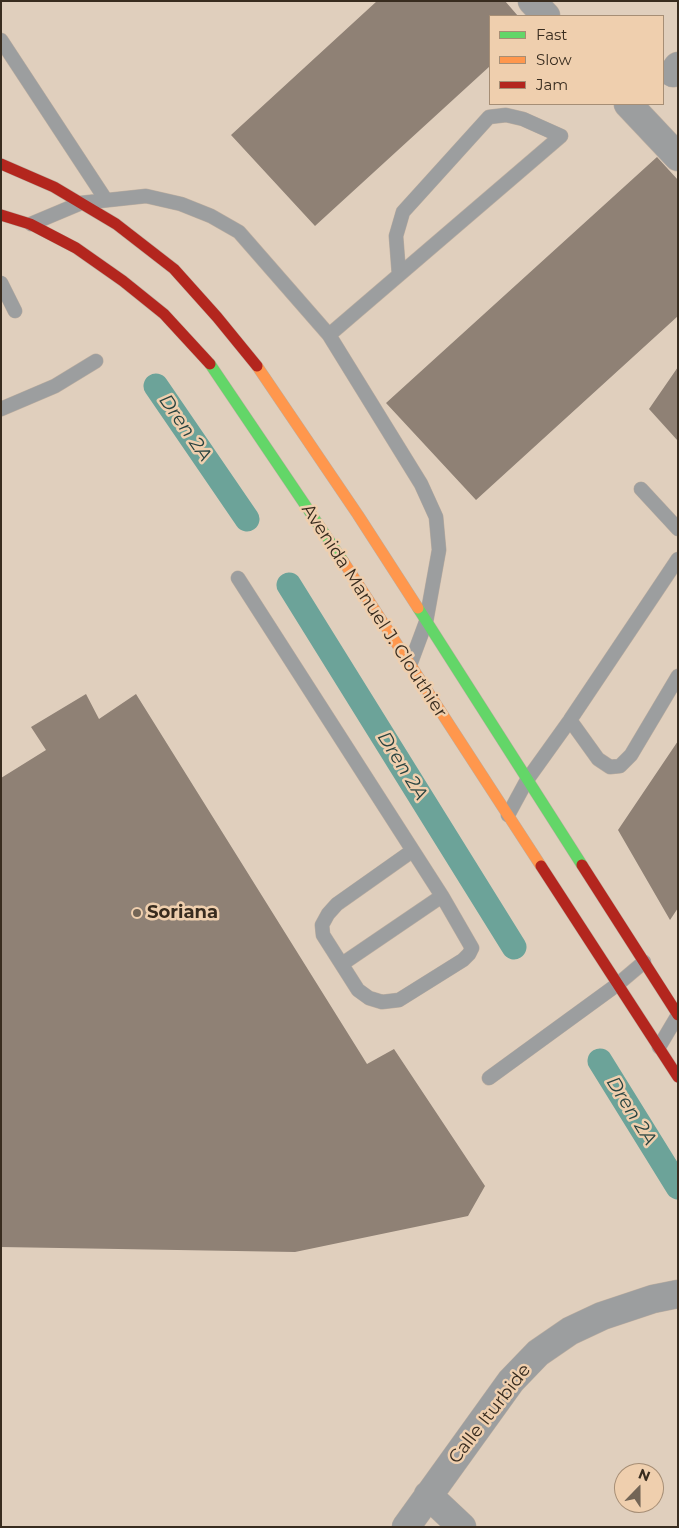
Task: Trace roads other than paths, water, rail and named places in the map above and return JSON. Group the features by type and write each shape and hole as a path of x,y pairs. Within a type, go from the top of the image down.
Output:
{"main road":[{"name":"Avenida Manuel J. Clouthier","path":"1,164 54,187 116,224 174,269 223,324 258,369 358,516 678,1015"},
{"name":"Avenida Manuel J. Clouthier","path":"1,215 30,224 76,248 123,281 164,314 208,362 326,535 678,1077"}],"street":[{"path":"532,1 545,15"},
{"path":"629,105 678,157"},
{"name":"Calle Iturbide","path":"406,1527 511,1381 538,1353 570,1331 602,1316 678,1294"},
{"path":"428,1495 462,1527"}],"lane":[{"path":"1,40 106,200"},
{"path":"329,335 399,275 561,136 523,119 506,115 489,118 403,212 396,236 399,275"},
{"path":"30,224 81,203 146,196 181,204 211,216 238,232 329,335 421,484 436,517 439,550 426,622 410,665"},
{"path":"1,283 15,311"},
{"path":"1,409 55,386 96,361"},
{"path":"641,489 678,529"},
{"path":"508,814 527,780 570,720 678,559"},
{"path":"238,578 442,896 472,948 463,960 399,1000 382,1002 369,998 358,990 324,935 322,925 328,914 338,904 412,851"},
{"path":"570,720 598,759 610,767 620,766 631,755 678,676"},
{"path":"342,964 442,896"},
{"path":"489,1078 618,984 644,962"},
{"path":"659,1047 678,1015"}],"waterway":[{"name":"Dren 2A","path":"156,386 247,519"},
{"name":"Dren 2A","path":"289,585 514,947"},
{"name":"Dren 2A","path":"600,1061 678,1187"}],"place":[{"name":"Soriana","path":"137,913"}]}
